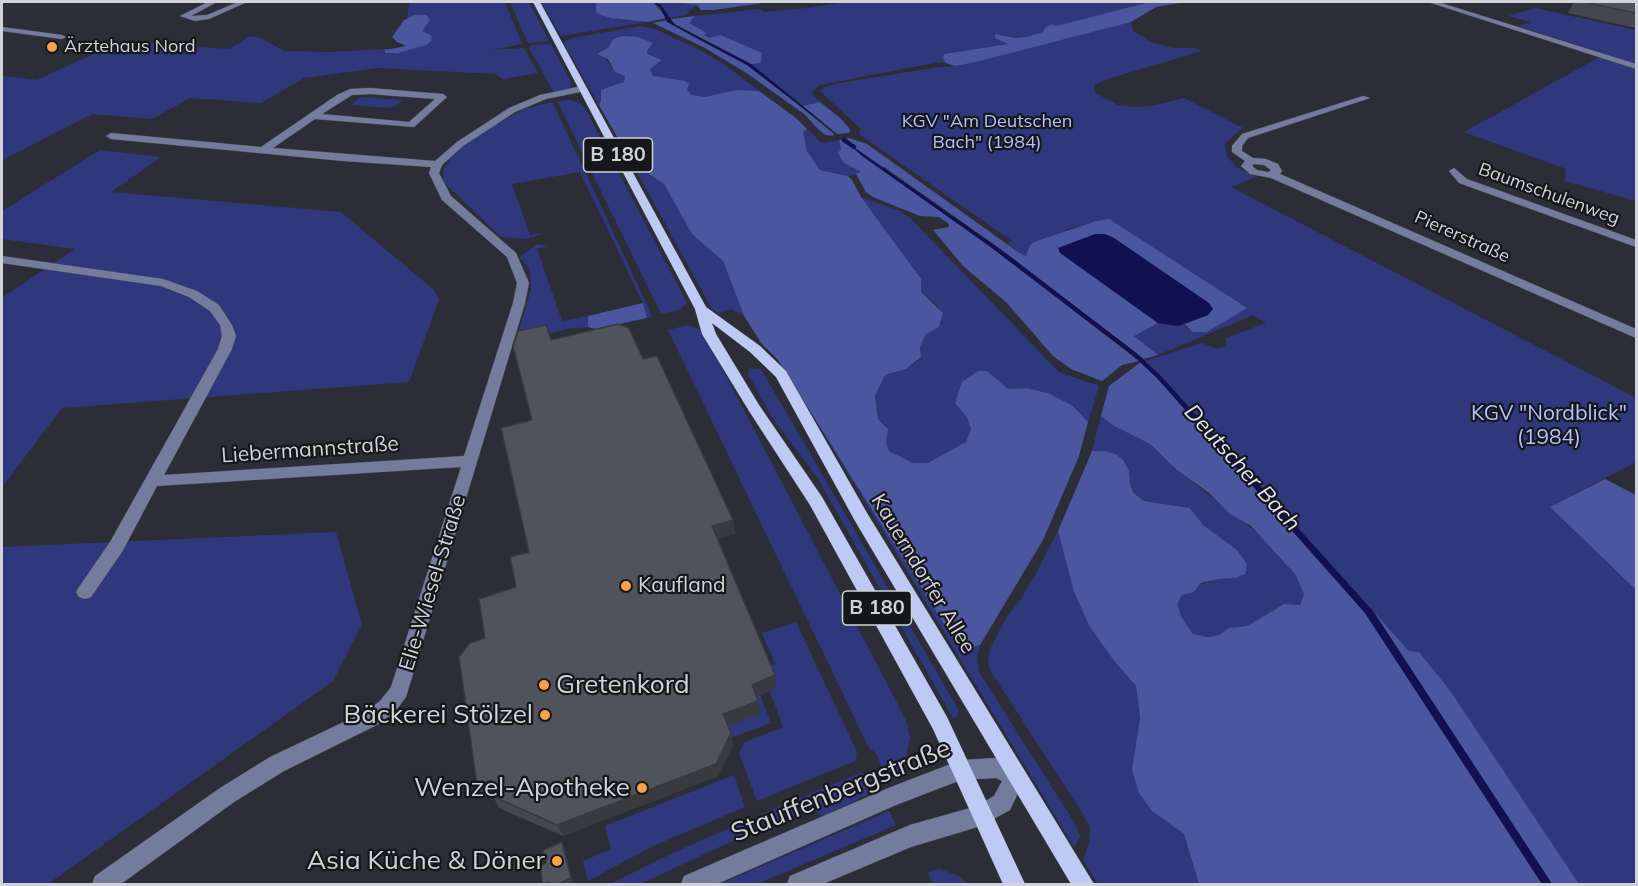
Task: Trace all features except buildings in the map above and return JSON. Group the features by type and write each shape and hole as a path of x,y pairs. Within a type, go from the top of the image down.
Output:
{"main road":[{"name":"Kauerndorfer Allee","path":"536,2 701,309 709,333 816,501 940,723 1014,885"},
{"name":"Kauerndorfer Allee","path":"701,309 755,349 780,374 803,410 866,527 1083,885"}],"street":[{"path":"213,2 184,16 195,19 209,17 243,2"},
{"path":"1432,2 1636,67"},
{"path":"2,29 62,37"},
{"path":"264,150 314,116 350,92 370,91 443,98 411,124 314,116"},
{"path":"111,136 392,162 437,164 485,126 524,105 584,92"},
{"name":"Piererstraße","path":"1366,98 1245,136 1236,146 1237,152 1251,161 1246,164 1250,171 1272,174 1636,334"},
{"name":"Elie-Wiesel-Straße","path":"103,885 195,818 267,770 372,718 387,707 399,691 408,668 519,303 522,276 506,248 446,198 434,173 437,164"},
{"name":"Baumschulenweg","path":"1454,171 1463,181 1636,244"},
{"path":"2,259 163,283 194,294 215,308 226,325 229,336 225,349 116,547 85,592"},
{"name":"Liebermannstraße","path":"152,481 470,461"},
{"name":"Stauffenbergstraße","path":"692,885 891,797 961,770 996,768 1016,776"},
{"path":"798,885 910,836 981,815 1002,803 1016,776"}],"green space":[{"path":"412,2 505,2 522,44 491,50 524,48 538,73 503,79 496,74 378,68 304,78 261,103 190,98 152,119 92,114 2,160 2,76 37,80 122,41 229,49 250,36 261,38 284,51 329,52 403,48 409,4"},
{"path":"510,2 529,2 549,41 528,43"},
{"path":"541,2 596,2 596,13 617,19 647,22 561,36"},
{"path":"847,2 1150,2 1056,26 1052,24 1043,32 1026,37 1016,38 1000,34 1010,44 944,54 943,58 946,63 941,62 820,85 812,91 820,102 803,106 751,64 761,63 703,34 688,23 695,16 760,9 763,12"},
{"path":"658,3 697,5 685,15 670,18"},
{"path":"1535,8 1636,30 1636,201 1565,181 1566,169 1464,132 1605,54 1519,26 1531,22 1508,16"},
{"path":"1131,22 1133,31 1151,42 1173,48 1195,48 1202,51 1104,80 1095,85 1094,92 1118,105 1137,107 1152,106 1184,98 1243,128 1225,143 1227,156 1236,167 1256,177 1231,187 1636,398 1636,462 1550,507 1636,590 1636,884 1579,884 1449,689 1419,652 1409,651 1145,361 1202,343 1217,349 1226,345 1226,338 1266,323 1253,315 1158,355 1136,339 1134,336 1136,333 1158,323 1178,326 1185,324 1187,329 1207,332 1244,309 1106,219 1068,229 1027,256 1018,252 1007,243 1012,241 859,134 861,129 820,91 825,87 840,83 957,66"},
{"path":"640,26 655,29 700,50 725,65 759,91 742,91 705,97 690,95 674,80 653,76 650,69 662,60 647,54 653,43 645,41 609,47 600,51 615,72 625,76 625,81 599,105 563,42 572,38"},
{"path":"551,44 572,84 568,89 554,93 529,48 532,45"},
{"path":"361,97 404,100 392,108 350,105"},
{"path":"571,100 583,105 687,303 679,310 661,314 557,101"},
{"path":"552,102 652,316 647,318 643,303 580,172 512,184 530,235 543,233 527,239 501,237 444,182 443,171 452,156 476,136 524,109"},
{"path":"807,129 822,143 839,140 845,163 862,173 848,176 820,170 807,151 803,132"},
{"path":"100,150 161,157 111,192 341,212 434,290 439,300 409,382 62,408 2,487 2,298 75,249 2,239 2,211"},
{"path":"632,163 664,184 692,233 723,261 744,316 731,309 718,314 712,309"},
{"path":"861,197 900,211 912,220 1059,372 1099,386 1088,422 1073,406 1027,388 1008,389 987,371 967,417 971,429 966,442 928,463 913,463 889,451 886,442 888,429 878,419 875,396 885,375 906,369 921,358 920,347 926,334 939,327 938,306 921,292"},
{"path":"537,244 548,246 537,249 562,321 588,316 588,327 568,329 516,341 531,289 530,270 520,257"},
{"path":"688,325 702,330 906,720 910,737 905,761 894,777 886,782 877,754 869,748 668,330"},
{"path":"750,368 761,369 958,709 958,717 953,718 817,477 773,419 748,374"},
{"path":"801,396 961,651 980,645 977,657 979,672 1074,822 1080,836 1074,847"},
{"path":"1101,416 1114,426 1150,444 1177,470 1265,539 1295,574 1304,594 1300,605 1283,604 1247,626 1229,628 1219,635 1208,637 1193,634 1182,618 1177,604 1182,595 1194,592 1201,584 1218,579 1235,578 1237,550 1203,525 1190,508 1144,501 1135,493 1130,484 1129,471 1105,451 1092,451"},
{"path":"1058,531 1074,592 1090,626 1115,662 1136,686 1140,718 1132,770 1152,811 1184,834 1199,884 1098,884 1083,860 1089,844 1090,827 990,670 988,661 990,649 1008,615 1021,599 1035,575"},
{"path":"336,532 362,625 333,681 48,884 2,884 2,547"},
{"path":"796,622 857,752 855,761 757,801 739,753 745,742 783,727 770,691 776,688 767,667 775,664 762,633"},
{"path":"760,695 771,723 730,738 726,727 759,714 753,698"},
{"path":"860,773 868,776 875,791 824,816 810,809 767,826 762,814"},
{"path":"734,775 745,807 653,846 588,881 583,861 611,849 605,826"},
{"path":"889,811 896,825 757,884 720,884"},
{"path":"750,819 754,831 640,884 610,884 675,852"},
{"path":"939,869 954,874 970,884 933,884 928,872"}],"shaded area":[{"path":"596,2 653,2 667,18 647,22 611,18 596,13"},
{"path":"674,2 770,2 701,10 697,5"},
{"path":"1150,2 1185,2 1156,7 1131,22 976,62 955,66 946,63 943,58 944,54 1008,44 995,38 995,34 1016,38 1026,37 1043,32 1052,24 1056,26"},
{"path":"415,15 426,15 430,20 422,31 432,36 431,41 426,45 398,53 385,53 385,50 407,46 392,37 404,20"},
{"path":"695,16 689,23 707,33 704,35 710,38 720,35 762,53 761,63 751,64 671,22 671,19"},
{"path":"667,20 747,65 834,134 833,136 825,135 804,114 748,74 705,48 653,23"},
{"path":"623,36 638,37 653,43 647,54 662,60 650,69 653,76 685,81 689,84 687,90 691,95 705,97 736,90 759,91 796,118 807,129 803,132 807,151 820,170 848,176 852,180 861,197 921,279 921,292 943,313 939,327 926,334 920,347 921,357 906,369 885,375 875,396 878,419 888,429 886,442 889,451 913,463 928,463 966,442 971,429 967,417 955,403 962,382 978,371 987,371 1008,389 1027,388 1050,394 1073,406 1088,422 1079,456 1043,540 980,645 961,651 778,360 762,344 744,316 723,261 692,234 664,184 632,163 599,105 601,90 624,82 625,76 615,72 608,59 597,54 609,47 613,39"},
{"path":"820,102 840,118 850,129 849,133 837,134 803,106"},
{"path":"849,138 867,144 1026,256 1030,245 1034,242 1096,221 1109,219 1247,308 1207,332 1192,332 1185,324 1208,315 1061,253 1158,323 1134,336 1158,355 1144,359 992,243 884,167 881,168 992,248 1139,361 1122,365 1102,381 1071,369 1053,356 1006,302 963,266 933,230 949,227 949,224 939,217 920,216 866,192 856,174 861,172 844,163 838,153 841,149 839,140"},
{"path":"643,303 647,318 596,329 588,327 588,316"},
{"path":"1141,362 1365,613 1542,884 1199,884 1184,834 1152,811 1139,793 1132,770 1140,718 1136,686 1115,662 1090,627 1074,592 1058,531 1092,451 1105,451 1123,460 1129,471 1130,484 1134,493 1144,501 1190,508 1203,525 1237,550 1247,564 1245,574 1235,578 1201,583 1194,592 1182,595 1177,604 1182,618 1193,634 1208,637 1219,635 1229,628 1247,626 1284,604 1300,605 1304,594 1295,574 1251,526 1230,514 1209,493 1177,470 1150,444 1114,426 1101,416 1109,386"},
{"path":"1605,479 1636,495 1636,590 1550,507"},
{"path":"1373,611 1409,651 1419,652 1449,689 1579,884 1552,884"}],"water":[{"path":"653,2 661,5 675,25 751,64 837,134 747,65 667,22 660,7"},
{"path":"848,143 1007,254 1135,352 1161,376 1373,611 1552,884 1542,884 1365,613 1157,378 1131,354 992,248 862,156"},
{"path":"1095,234 1105,234 1114,238 1209,303 1213,309 1208,315 1178,326 1158,323 1060,253 1058,248"}],"waterway":[{"name":"Deutscher Bach","path":"844,140 854,147"}],"place":[{"name":"Ärztehaus Nord","path":"52,47"},
{"name":"Kaufland","path":"626,586"},
{"name":"Gretenkord","path":"544,685"},
{"name":"Bäckerei Stölzel","path":"545,715"},
{"name":"Wenzel-Apotheke","path":"642,788"},
{"name":"Asia Küche & Döner","path":"557,861"}],"park label":[{"name":"KGV \"Am Deutschen Bach\" (1984)","path":"987,132"},
{"name":"KGV \"Nordblick\" (1984)","path":"1549,426"}]}
